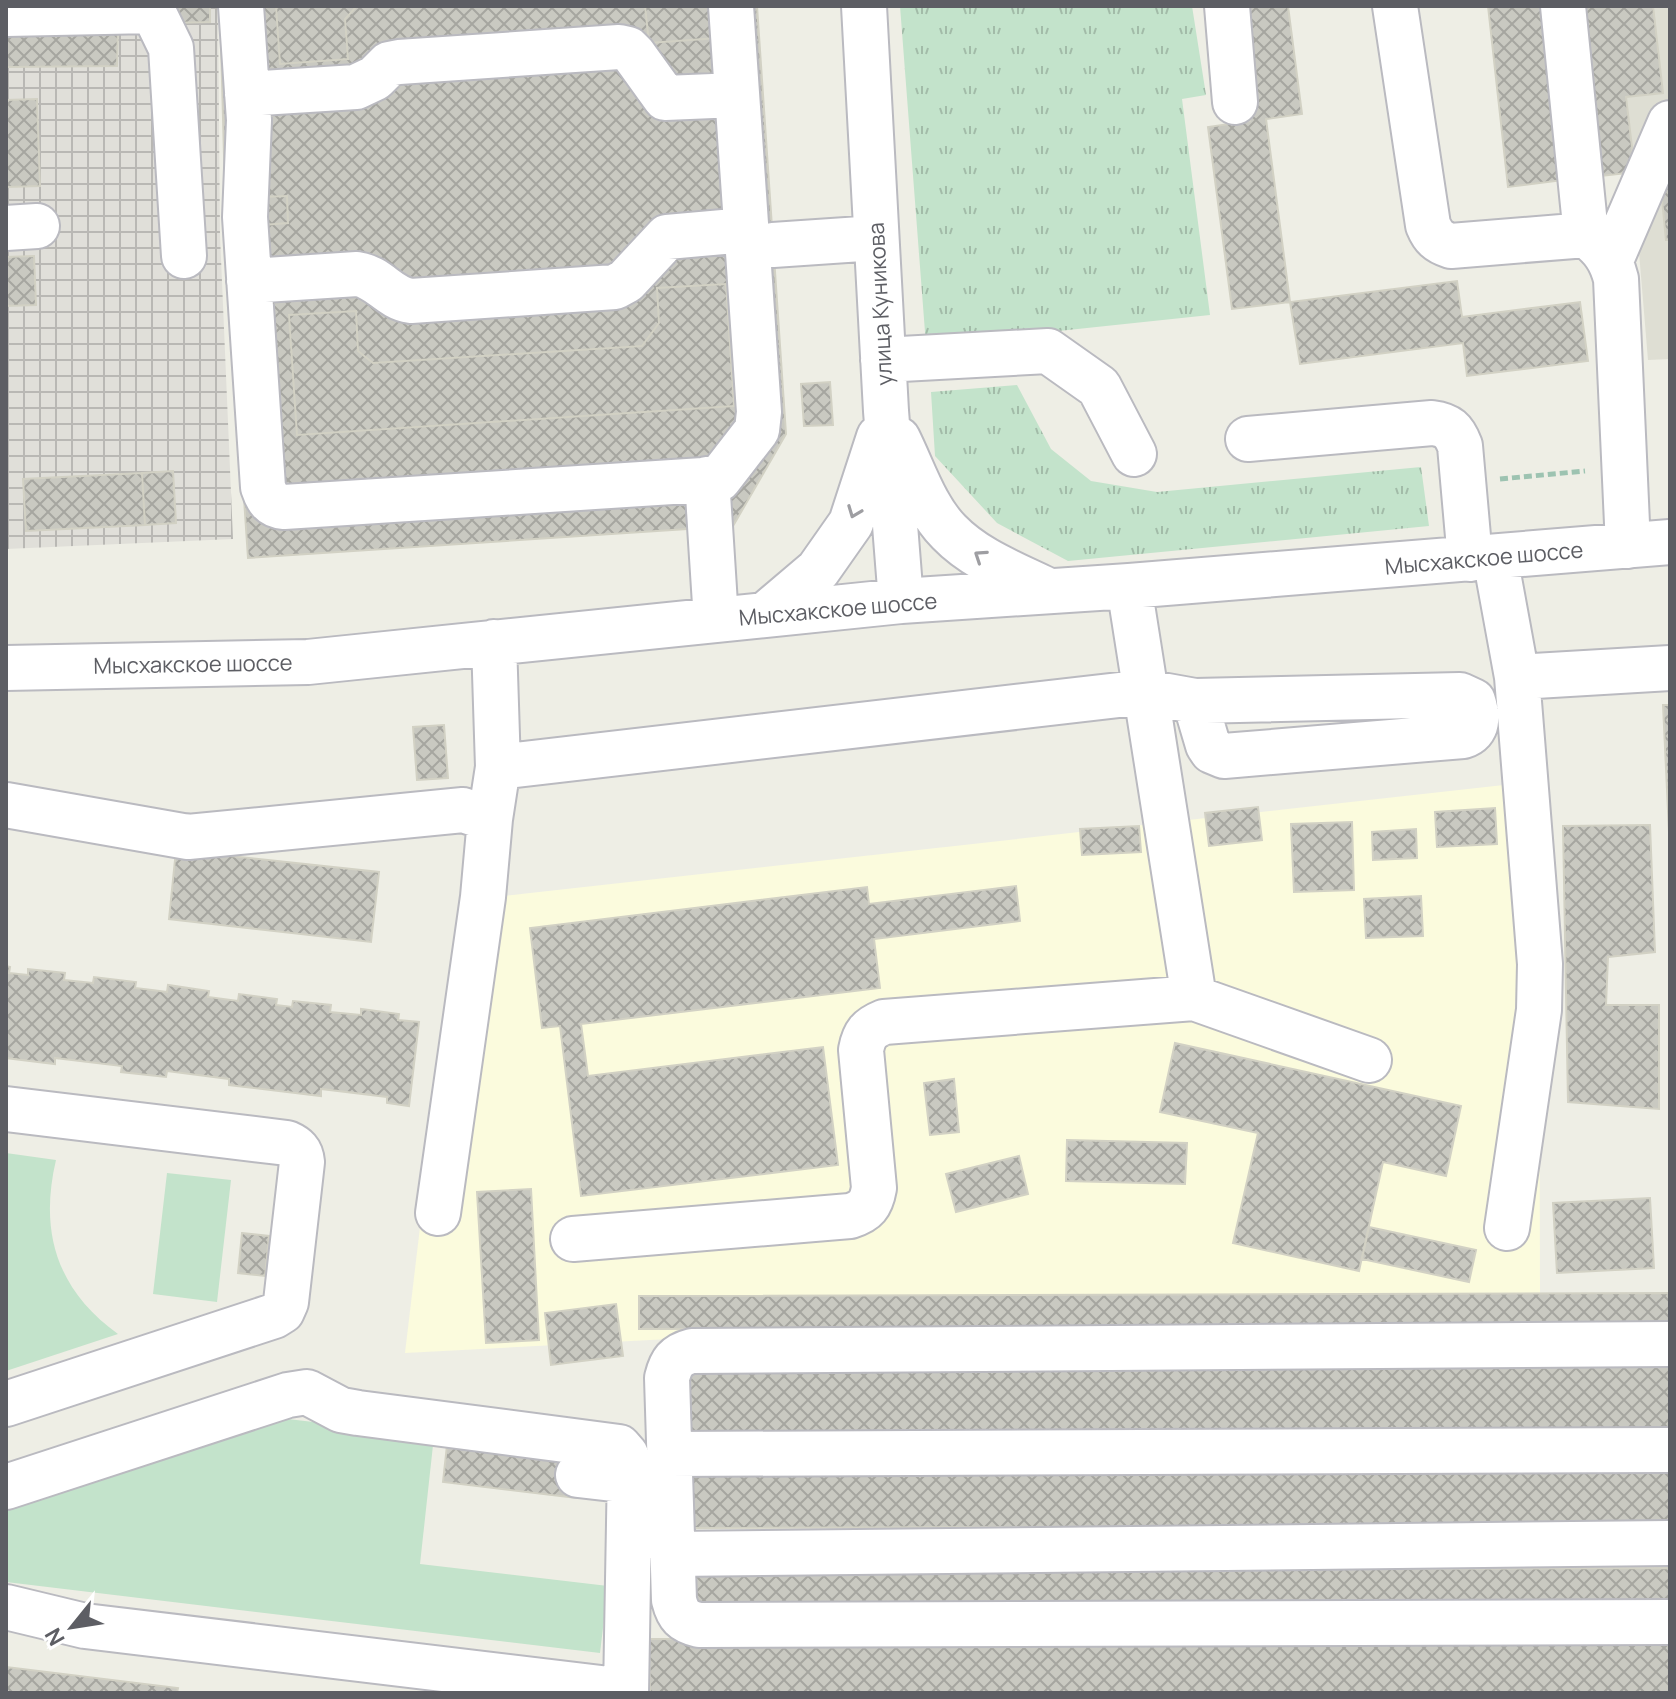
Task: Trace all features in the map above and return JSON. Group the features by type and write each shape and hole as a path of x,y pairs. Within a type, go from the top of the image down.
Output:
{"street":[{"path":"241,6 249,120 245,217 263,487 267,498 275,506 719,479 757,430 759,412 760,237 737,95 731,6"},
{"name":"улица Куникова","path":"864,6 886,411 901,601"},
{"path":"1227,6 1235,102"},
{"path":"1395,6 1432,235 1451,246 1599,247"},
{"path":"1563,6 1599,247 1616,279 1625,468 1649,544"},
{"path":"6,14 153,11 171,48 184,256"},
{"path":"247,94 356,87 375,78 389,64 399,62 619,47 628,49 634,55 665,98 737,95"},
{"path":"1599,247 1670,123"},
{"path":"249,281 368,275 400,299 411,301 615,287 626,281 667,237 876,238"},
{"path":"883,360 1048,351 1099,387 1134,454"},
{"path":"886,411 925,496 948,532 983,559 1049,591"},
{"path":"765,615 818,570 851,523 886,411"},
{"path":"1248,439 1432,423 1445,425 1455,433 1460,446 1463,482 1517,677 1540,964 1539,1010 1507,1228"},
{"path":"707,479 716,620"},
{"name":"Мысхакское шоссе","path":"6,668 308,662 901,601 1649,544"},
{"path":"1129,586 1194,998"},
{"path":"438,1213 483,897 498,767 494,642"},
{"path":"1517,677 1670,668"},
{"path":"498,767 1145,692 1195,701 1460,695 1473,701 1477,719 1476,727 1463,736 1224,756 1212,751 1208,745 1195,701"},
{"path":"6,805 188,837 463,810 490,819"},
{"path":"573,1239 850,1216 863,1212 871,1202 874,1188 861,1050 863,1037 872,1027 884,1022 1194,998 1369,1060"},
{"path":"6,1109 287,1143 296,1147 302,1155 286,1302 282,1311 6,1404"},
{"path":"1670,1344 692,1351 679,1355 670,1364 667,1378 674,1600 677,1613 686,1622 699,1625 1670,1622"},
{"path":"6,1487 288,1395 307,1392 341,1410 358,1413 608,1443 619,1447 626,1455 630,1481 626,1692 85,1626 6,1607"},
{"path":"669,1454 1670,1450"},
{"path":"578,1475 630,1481"},
{"path":"672,1554 1670,1543"}],"path":[{"path":"1463,482 1625,468"}],"shaded area":[{"path":"6,6 218,6 220,235 233,539 6,549"},
{"path":"1653,6 1670,6 1670,359 1648,360 1626,97 1663,92"},
{"path":"1539,781 1540,1293 405,1353 459,901"}],"green space":[{"path":"900,6 1192,6 1206,95 1182,99 1210,315 926,345"},
{"path":"1017,385 1051,449 1091,481 1157,492 1421,467 1429,526 1068,561 997,523 935,456 931,392"},
{"path":"6,1153 56,1160 50,1211 58,1258 80,1298 118,1334 6,1371"},
{"path":"167,1173 231,1180 217,1302 153,1294"},
{"path":"279,1418 434,1436 420,1564 608,1586 600,1653 6,1582 6,1507"}],"building":[{"path":"171,6 210,6 210,22 171,23"},
{"path":"220,6 757,6 786,434 733,526 248,558 226,230"},
{"path":"276,6 357,6 345,19 348,59 280,64"},
{"path":"645,6 716,6 718,38 649,43"},
{"path":"1233,6 1288,6 1302,114 1266,119 1290,302 1232,309 1208,127 1250,121"},
{"path":"1488,6 1545,6 1564,180 1508,187"},
{"path":"1583,6 1653,6 1663,93 1626,97 1635,172 1601,176"},
{"path":"118,28 117,66 6,67 6,29"},
{"path":"37,99 40,186 6,187 6,100"},
{"path":"1670,178 1670,240 1666,240 1660,179"},
{"path":"287,196 288,223 263,225 262,197"},
{"path":"34,256 36,305 6,306 6,257"},
{"path":"1457,281 1462,317 1580,302 1588,361 1467,376 1463,343 1300,364 1290,302"},
{"path":"726,284 734,406 297,435 289,315 356,311 358,351 373,363 642,346 659,323 657,288"},
{"path":"830,382 833,425 804,426 801,384"},
{"path":"173,471 176,523 145,525 142,473"},
{"path":"142,473 145,525 26,531 23,479"},
{"path":"1663,705 1670,705 1670,832 1669,832"},
{"path":"444,725 448,778 417,780 413,727"},
{"path":"1258,807 1262,840 1209,846 1205,813"},
{"path":"1495,808 1497,844 1437,847 1435,812"},
{"path":"1352,822 1354,890 1294,892 1291,824"},
{"path":"1650,825 1655,952 1608,957 1606,1005 1659,1005 1659,1109 1568,1102 1563,826"},
{"path":"1139,826 1141,852 1082,855 1080,829"},
{"path":"1416,829 1417,858 1373,860 1372,832"},
{"path":"176,850 379,872 371,942 169,919"},
{"path":"1016,886 1020,921 874,939 880,988 581,1024 588,1076 823,1047 838,1165 581,1196 560,1026 542,1028 530,928 867,887 869,904"},
{"path":"1421,896 1423,936 1366,938 1364,899"},
{"path":"6,966 10,967 9,973 28,975 28,969 65,973 64,980 93,983 94,977 136,982 135,988 167,992 168,985 209,991 208,997 238,1001 239,994 277,999 276,1005 292,1007 293,1001 331,1005 330,1012 361,1015 361,1009 399,1014 398,1020 419,1022 409,1106 387,1103 387,1097 321,1089 321,1096 229,1085 229,1079 167,1071 166,1077 121,1072 122,1066 55,1058 55,1064 6,1058"},
{"path":"1175,1043 1461,1106 1446,1176 1383,1162 1359,1271 1233,1243 1258,1133 1160,1112"},
{"path":"954,1079 959,1132 930,1135 924,1083"},
{"path":"1067,1140 1187,1143 1185,1184 1066,1181"},
{"path":"1019,1156 1028,1194 956,1212 946,1174"},
{"path":"531,1189 539,1340 486,1343 477,1192"},
{"path":"1650,1198 1654,1268 1557,1273 1553,1203"},
{"path":"1369,1227 1476,1250 1469,1282 1362,1259"},
{"path":"242,1233 269,1236 265,1276 238,1273"},
{"path":"1670,1293 1670,1326 639,1329 639,1296"},
{"path":"616,1304 623,1356 551,1365 545,1313"},
{"path":"1670,1365 1670,1429 687,1432 686,1369"},
{"path":"448,1436 581,1452 576,1498 443,1482"},
{"path":"1670,1465 1670,1525 685,1528 685,1468"},
{"path":"1670,1568 1670,1605 688,1608 687,1571"},
{"path":"1670,1636 1670,1693 650,1693 649,1639"},
{"path":"6,1667 178,1688 177,1693 6,1693"}]}
